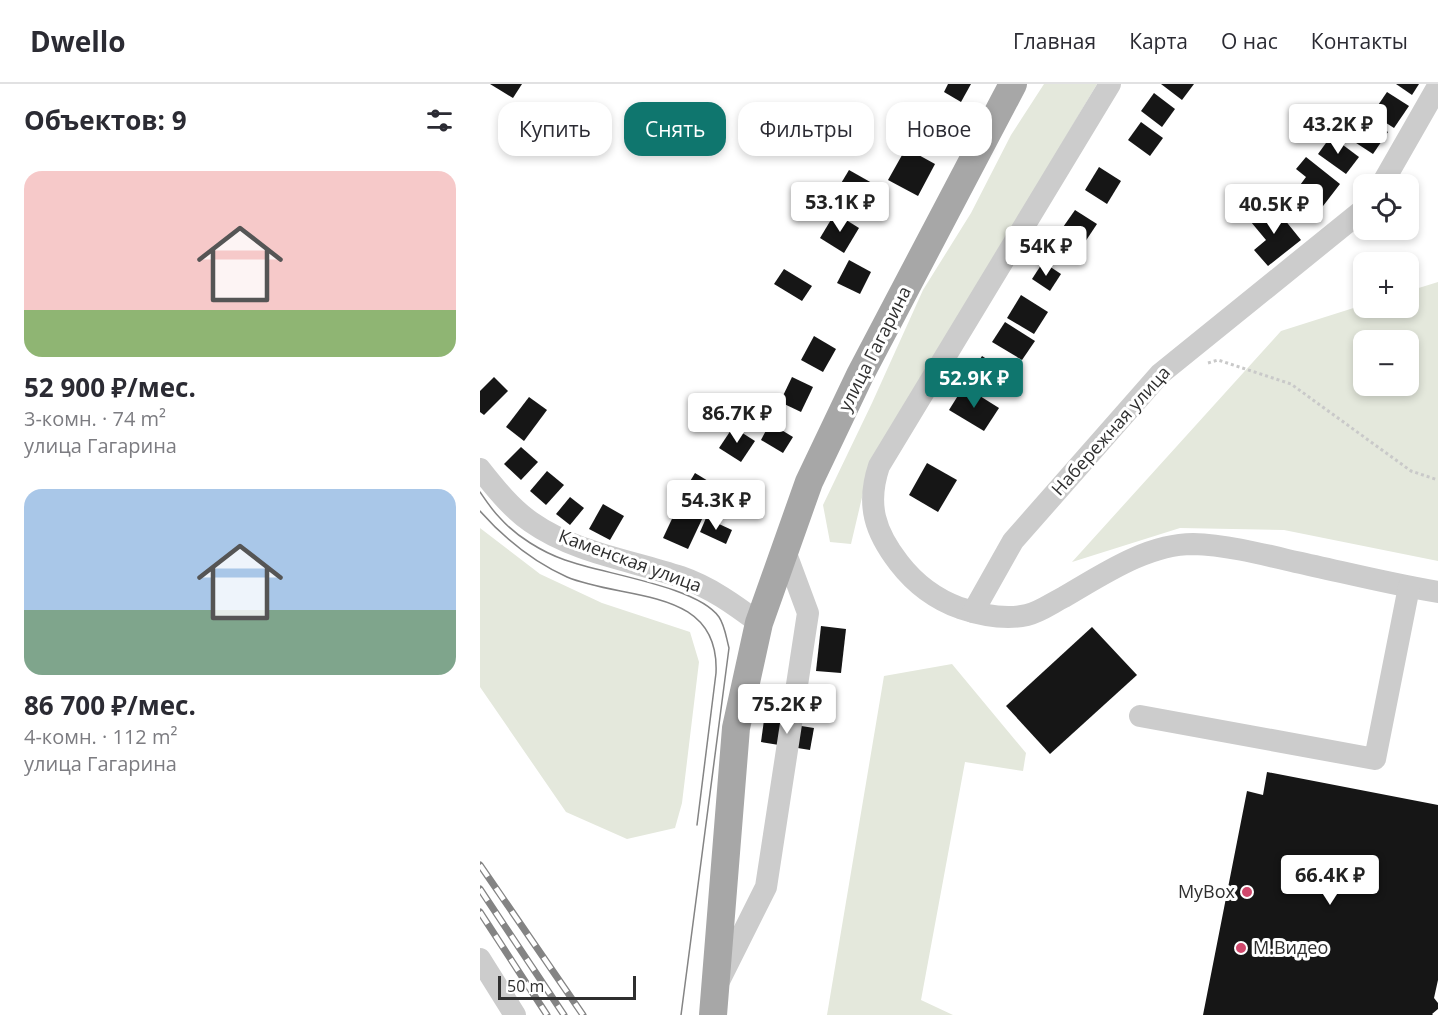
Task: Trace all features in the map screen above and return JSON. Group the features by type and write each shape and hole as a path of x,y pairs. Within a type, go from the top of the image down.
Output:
{"main road":[{"name":"улица Гагарина","path":"713,1015 736,728 759,623 809,482 860,375 1013,84"}],"street":[{"path":"1110,84 879,466 874,482 874,511 877,527 885,545 904,570 922,588 941,601 973,612 1013,617 1030,615 1130,561 1177,545 1194,544 1252,552 1438,592"},
{"path":"1389,174 1438,86"},
{"name":"Набережная улица","path":"973,612 1013,541 1160,374 1353,218"},
{"name":"Каменская улица","path":"480,469 512,506 531,523 567,542 682,577 711,590 759,623"},
{"path":"717,986 766,887 768,876 808,613 784,551"},
{"path":"1140,716 1375,759 1409,587"},
{"path":"480,959 515,1015"}],"path":[{"path":"1199,365 1218,360 1291,384 1412,471 1438,480"}],"shaded area":[{"path":"1044,84 1097,84 868,472 851,544 830,542 823,505 923,290 971,213 1011,135"},
{"path":"1438,282 1438,561 1284,530 1180,528 1072,562 1281,331 1353,308 1353,318 1419,318 1419,288"},
{"path":"480,528 540,574 602,603 690,632 699,662 682,803 675,828 627,839 566,812 480,687"},
{"path":"952,664 1026,753 1023,771 965,762 921,1000 953,1015 827,1015 884,676"}],"building":[{"path":"490,84 522,84 513,98"},
{"path":"948,84 971,84 961,102 944,92"},
{"path":"1161,84 1194,84 1182,100"},
{"path":"1396,84 1419,84 1412,95"},
{"path":"1387,92 1409,106 1394,128 1372,114"},
{"path":"1154,93 1175,109 1162,127 1141,111"},
{"path":"1365,117 1388,132 1373,154 1350,139"},
{"path":"1141,122 1163,138 1150,156 1128,140"},
{"path":"1331,136 1359,157 1346,174 1318,154"},
{"path":"902,156 920,156 935,164 918,196 888,180"},
{"path":"1306,157 1340,184 1313,219 1289,200 1306,177 1296,169"},
{"path":"1099,167 1121,181 1107,204 1085,190"},
{"path":"849,170 872,183 862,199 840,185"},
{"path":"1272,204 1301,240 1268,266 1254,250 1266,240 1251,222"},
{"path":"1075,210 1097,224 1083,245 1061,230"},
{"path":"835,213 859,228 844,253 820,238"},
{"path":"849,260 871,272 860,294 837,283"},
{"path":"1043,262 1061,274 1050,291 1032,279"},
{"path":"784,269 812,286 802,301 774,284"},
{"path":"1021,295 1048,312 1034,334 1007,318"},
{"path":"1005,322 1035,341 1022,360 992,342"},
{"path":"814,336 836,349 823,372 801,360"},
{"path":"982,356 1002,369 990,389 969,376"},
{"path":"494,377 508,391 484,415 480,412 480,391"},
{"path":"792,377 813,387 801,412 780,402"},
{"path":"964,386 999,408 984,431 949,410"},
{"path":"529,397 547,410 524,441 506,427"},
{"path":"770,423 793,437 783,453 761,440"},
{"path":"733,427 755,441 741,462 719,448"},
{"path":"521,447 538,462 521,480 504,464"},
{"path":"927,463 957,480 938,512 909,495"},
{"path":"547,471 564,485 546,505 530,491"},
{"path":"695,473 718,487 708,502 686,488"},
{"path":"570,497 584,508 570,525 556,514"},
{"path":"603,504 624,516 610,540 589,529"},
{"path":"678,506 703,517 688,549 663,538"},
{"path":"706,518 732,530 726,544 700,532"},
{"path":"821,626 846,629 841,673 816,671"},
{"path":"1092,627 1137,675 1050,754 1006,706"},
{"path":"764,720 814,728 810,750 761,742"},
{"path":"1267,772 1438,805 1438,980 1434,998 1438,1003 1438,1009 1433,1015 1203,1015 1247,791 1263,795"}],"tram line":[{"path":"480,492 506,525 539,548 565,560 648,582 691,597 708,606 723,624 729,648 681,1015"},
{"path":"480,511 499,531 554,571 590,584 664,601 686,611 702,625 713,645 716,673 697,825"}],"railway":[{"path":"480,865 583,1015"},
{"path":"480,889 564,1015"},
{"path":"480,912 547,1015"}],"place":[{"name":"MyBox","path":"1247,892"},
{"name":"М.Видео","path":"1241,948"}]}
